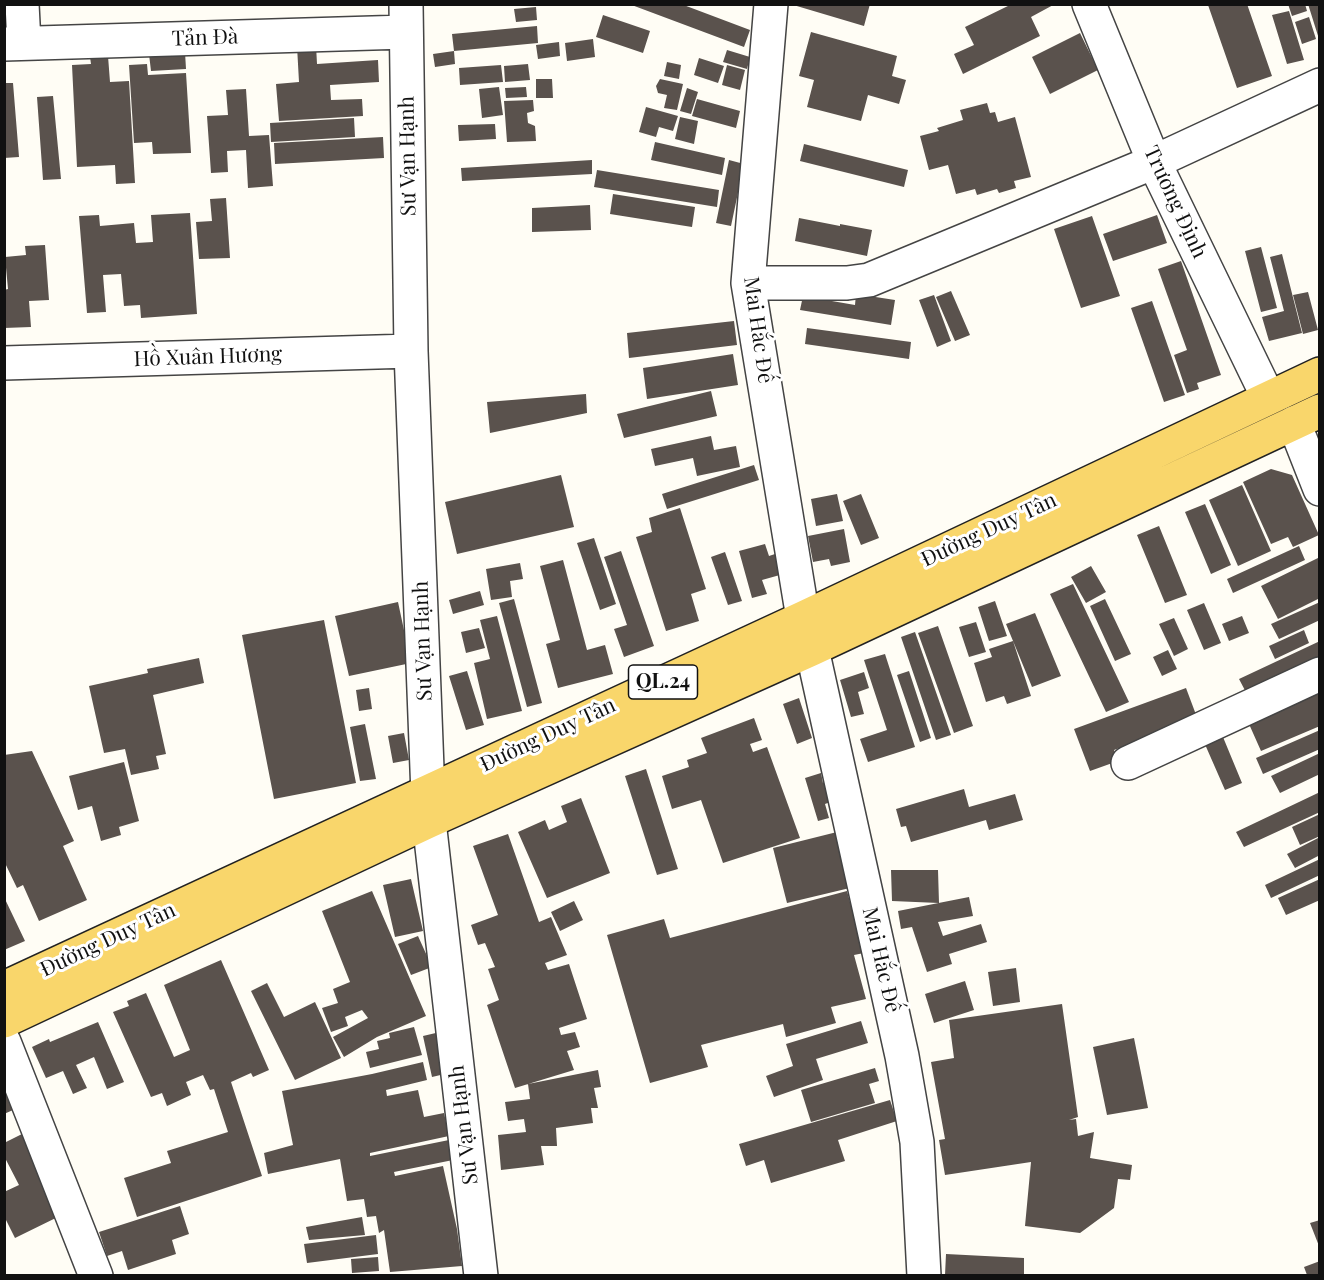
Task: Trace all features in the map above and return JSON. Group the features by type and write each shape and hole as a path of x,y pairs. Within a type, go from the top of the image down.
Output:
{"main road":[{"name":"Đường Duy Tân","path":"4,1021 803,618 1320,374"},
{"name":"Đường Duy Tân","path":"4,987 429,806 812,649 1307,417"}],"street":[{"path":"14,43 22,4"},
{"name":"Mai Hắc Đế","path":"771,4 748,283 803,618"},
{"name":"Trương Định","path":"1089,4 1154,162 1268,397"},
{"name":"Tản Đà","path":"14,43 406,18"},
{"name":"Sư Vạn Hạnh","path":"406,18 411,351 429,806 481,1275"},
{"path":"748,283 847,283 868,280 1154,162 1320,85"},
{"name":"Hồ Xuân Hương","path":"4,363 411,351"},
{"path":"1307,417 1320,489"},
{"name":"Mai Hắc Đế","path":"812,649 902,1056 917,1142 924,1275"},
{"path":"1128,763 1320,674"},
{"path":"4,1042 96,1275"}],"building":[{"path":"629,4 681,4 750,30 744,47"},
{"path":"790,4 870,4 864,26"},
{"path":"1012,4 1055,4 1031,17 1040,36 963,74 954,54 974,45 965,27"},
{"path":"1247,4 1272,76 1237,88 1208,5"},
{"path":"1288,4 1305,4 1307,11 1292,16"},
{"path":"1308,4 1320,4 1320,39 1319,39"},
{"path":"536,7 537,20 516,22 514,9"},
{"path":"1289,11 1304,60 1287,64 1272,15"},
{"path":"603,15 650,31 643,53 596,37"},
{"path":"1309,17 1316,39 1302,44 1295,22"},
{"path":"537,26 538,43 454,51 452,34"},
{"path":"811,32 897,56 892,76 906,80 899,104 868,95 861,121 807,107 814,80 799,76"},
{"path":"1080,33 1098,70 1050,94 1032,57"},
{"path":"593,39 595,57 567,61 565,43"},
{"path":"559,42 560,56 538,59 536,45"},
{"path":"316,45 317,64 378,60 379,82 330,85 331,100 362,99 363,116 279,121 276,84 299,82 297,46"},
{"path":"727,50 750,57 747,69 723,62"},
{"path":"454,51 455,64 435,67 433,54"},
{"path":"185,52 186,69 151,71 149,54"},
{"path":"108,56 110,82 129,81 135,183 116,184 115,165 77,167 72,65 91,64 90,57"},
{"path":"699,58 724,66 718,83 694,75"},
{"path":"667,62 681,65 679,79 664,76"},
{"path":"147,64 148,75 186,73 191,153 153,154 152,142 134,143 129,65"},
{"path":"528,64 530,80 505,82 504,66"},
{"path":"501,65 503,82 460,85 459,68"},
{"path":"727,65 745,70 740,90 722,85"},
{"path":"536,79 552,79 553,98 536,98"},
{"path":"660,79 683,84 677,110 664,108 667,95 658,93 656,86"},
{"path":"4,83 13,83 19,157 4,158"},
{"path":"499,87 503,115 482,118 479,89"},
{"path":"526,87 527,97 506,98 505,88"},
{"path":"687,88 698,92 691,114 680,111"},
{"path":"246,89 249,136 269,135 273,186 248,188 246,150 227,151 228,172 211,173 207,116 228,115 226,90"},
{"path":"53,96 61,179 43,180 37,97"},
{"path":"697,99 740,111 736,128 692,116"},
{"path":"533,100 534,111 527,113 528,123 535,126 536,141 507,142 504,101"},
{"path":"987,103 990,113 995,112 998,122 1015,117 1031,177 1014,181 1016,188 999,193 997,189 977,195 975,189 956,194 948,165 929,170 920,136 939,131 937,128 963,120 960,110"},
{"path":"646,107 678,116 673,131 659,127 656,137 639,132"},
{"path":"680,117 698,121 694,144 675,139"},
{"path":"354,118 355,137 271,142 270,123"},
{"path":"495,124 496,139 459,141 458,125"},
{"path":"383,137 384,158 275,164 274,143"},
{"path":"655,142 725,158 722,175 651,160"},
{"path":"804,144 908,170 904,187 800,161"},
{"path":"592,160 592,174 462,181 461,168"},
{"path":"729,160 744,164 731,226 716,223"},
{"path":"597,170 719,190 717,207 594,187"},
{"path":"613,194 695,207 692,227 610,214"},
{"path":"226,198 230,258 199,259 196,222 212,221 210,199"},
{"path":"590,205 591,230 532,232 532,208"},
{"path":"190,213 197,314 141,318 140,305 124,306 121,274 103,275 106,312 87,313 79,216 99,215 100,226 134,223 136,243 153,242 151,215"},
{"path":"1157,215 1167,243 1113,261 1103,234"},
{"path":"1092,216 1120,296 1081,308 1054,229"},
{"path":"799,218 872,230 867,256 795,241"},
{"path":"45,245 49,300 29,301 31,327 4,328 4,290 8,289 5,257 26,255 25,246"},
{"path":"1261,247 1277,308 1261,312 1245,251"},
{"path":"1282,254 1302,333 1269,341 1262,317 1284,311 1270,257"},
{"path":"1181,261 1221,375 1197,383 1199,389 1187,393 1174,355 1187,350 1158,269"},
{"path":"951,291 970,335 955,341 936,297"},
{"path":"1308,292 1318,330 1303,334 1293,295"},
{"path":"856,294 895,300 891,325 800,310 803,296 855,305"},
{"path":"934,295 951,341 937,347 919,300"},
{"path":"1152,301 1185,395 1164,402 1131,308"},
{"path":"734,321 737,345 629,358 627,333"},
{"path":"807,328 911,342 909,359 805,344"},
{"path":"733,354 738,385 647,399 643,368"},
{"path":"711,391 717,416 624,438 617,414"},
{"path":"586,394 587,413 490,433 487,402"},
{"path":"711,436 714,450 736,446 740,467 697,476 693,458 655,466 651,449"},
{"path":"754,465 759,480 667,509 662,494"},
{"path":"1271,469 1292,475 1319,535 1293,547 1288,537 1271,544 1243,482"},
{"path":"561,475 574,527 457,554 445,502"},
{"path":"1242,485 1271,551 1238,566 1209,500"},
{"path":"837,494 843,521 816,526 811,499"},
{"path":"861,494 879,538 861,545 843,501"},
{"path":"1205,504 1231,565 1211,574 1185,512"},
{"path":"680,508 706,589 691,594 699,621 666,631 636,537 652,532 649,518"},
{"path":"1159,526 1187,595 1165,603 1137,535"},
{"path":"844,529 850,562 831,566 829,559 813,562 808,536"},
{"path":"594,538 616,604 600,610 577,543"},
{"path":"765,544 769,556 781,552 787,573 762,580 767,594 752,598 739,551"},
{"path":"1299,546 1305,560 1233,593 1227,579"},
{"path":"621,551 654,646 624,657 614,629 627,625 604,557"},
{"path":"725,552 742,601 728,605 711,557"},
{"path":"1320,557 1320,598 1278,619 1261,586"},
{"path":"563,560 587,650 605,645 613,674 558,688 546,644 560,640 540,566"},
{"path":"520,563 523,579 510,581 512,597 491,600 486,569"},
{"path":"1091,566 1106,592 1086,603 1071,577"},
{"path":"1073,584 1129,702 1106,712 1050,594"},
{"path":"480,591 484,605 453,614 449,600"},
{"path":"514,599 542,703 527,707 499,603"},
{"path":"1105,599 1131,654 1115,661 1090,606"},
{"path":"995,601 1007,636 989,641 978,607"},
{"path":"398,602 411,663 349,676 335,616"},
{"path":"1320,602 1320,620 1279,639 1271,624"},
{"path":"1204,603 1221,643 1204,650 1187,610"},
{"path":"1035,613 1061,676 1032,687 1006,624"},
{"path":"497,616 522,711 487,719 474,663 490,659 480,620"},
{"path":"1242,616 1249,633 1229,641 1222,624"},
{"path":"1174,618 1188,649 1174,656 1159,624"},
{"path":"324,620 356,783 274,799 242,635"},
{"path":"976,622 986,652 969,657 959,627"},
{"path":"938,626 973,726 954,733 918,633"},
{"path":"479,628 485,648 466,653 461,632"},
{"path":"1304,630 1309,643 1275,659 1269,646"},
{"path":"915,632 951,735 936,740 901,637"},
{"path":"1013,641 1031,696 1007,704 1004,696 986,702 974,663 992,657 989,649"},
{"path":"1320,641 1320,665 1249,698 1239,679"},
{"path":"1168,650 1177,669 1162,676 1153,657"},
{"path":"885,654 915,747 868,762 860,739 887,730 864,660"},
{"path":"199,658 204,683 153,695 166,754 156,756 159,769 131,775 125,749 104,753 89,686 148,673 147,669"},
{"path":"467,671 484,725 466,730 449,676"},
{"path":"909,671 931,738 920,742 897,675"},
{"path":"864,672 869,688 858,692 864,714 851,717 840,680"},
{"path":"1320,677 1320,726 1261,751 1249,724 1282,710 1276,696"},
{"path":"369,688 372,709 359,711 356,690"},
{"path":"1186,688 1198,720 1114,750 1118,761 1090,771 1074,729"},
{"path":"799,698 812,738 797,744 783,704"},
{"path":"754,718 762,740 750,744 753,752 767,747 800,838 723,863 701,800 672,809 662,776 689,767 687,760 707,753 701,738"},
{"path":"365,724 376,779 360,781 350,727"},
{"path":"1218,725 1242,783 1225,790 1200,733"},
{"path":"1320,730 1320,749 1263,774 1256,758"},
{"path":"404,733 409,760 393,763 388,736"},
{"path":"32,751 74,841 63,846 87,900 39,921 23,885 17,888 4,861 4,755"},
{"path":"1320,753 1320,774 1280,793 1271,776"},
{"path":"124,762 139,821 119,827 121,835 101,841 92,806 78,810 69,776"},
{"path":"646,769 678,869 657,875 625,776"},
{"path":"821,773 823,783 828,782 833,801 825,804 829,818 818,821 805,778"},
{"path":"964,789 969,807 1015,794 1023,820 989,830 986,820 911,842 906,826 901,827 896,809"},
{"path":"1320,792 1320,812 1244,847 1236,832"},
{"path":"581,798 610,873 547,898 518,832 545,820 549,830 567,822 561,806"},
{"path":"1320,814 1320,836 1300,845 1292,827"},
{"path":"841,831 854,887 787,903 773,848"},
{"path":"508,834 539,922 551,917 567,955 545,963 548,970 569,964 587,1019 559,1028 561,1035 575,1032 580,1047 567,1051 574,1070 515,1088 487,1005 499,1000 488,969 495,967 485,943 478,945 471,925 498,915 473,846"},
{"path":"1320,837 1320,855 1295,868 1287,854"},
{"path":"1320,859 1320,875 1271,898 1265,885"},
{"path":"891,870 938,870 939,903 892,901"},
{"path":"411,879 423,931 395,937 383,885"},
{"path":"1320,879 1320,900 1286,915 1278,898"},
{"path":"372,891 426,1016 377,1037 344,1057 333,1037 368,1018 362,1010 345,1017 348,1026 331,1032 322,1008 338,1003 333,989 350,982 322,911"},
{"path":"847,891 864,953 854,955 866,999 831,1007 836,1023 786,1037 783,1024 701,1045 708,1067 650,1083 607,935 664,919 670,938"},
{"path":"4,897 25,941 4,950"},
{"path":"969,897 973,916 938,922 943,936 981,924 987,942 949,954 952,964 927,972 912,927 901,929 898,911"},
{"path":"574,901 583,920 560,931 551,912"},
{"path":"418,936 432,967 411,975 398,944"},
{"path":"221,960 269,1070 253,1077 251,1073 231,1082 262,1176 137,1217 124,1178 171,1163 167,1151 228,1132 214,1089 210,1090 203,1075 186,1082 191,1095 167,1106 162,1093 151,1097 113,1012 129,1006 127,1001 146,993 174,1057 190,1050 164,985"},
{"path":"1016,968 1020,1002 993,1006 988,972"},
{"path":"965,981 974,1010 934,1023 925,994"},
{"path":"267,983 284,1017 315,1002 341,1058 295,1080 251,991"},
{"path":"1062,1004 1078,1117 1069,1120 1076,1119 1078,1136 1094,1132 1090,1158 1132,1165 1130,1180 1118,1179 1114,1208 1080,1233 1025,1226 1031,1162 945,1175 939,1140 945,1139 931,1062 954,1058 949,1020"},
{"path":"861,1021 868,1043 816,1059 823,1080 774,1097 766,1076 793,1066 786,1044"},
{"path":"98,1022 124,1082 107,1089 94,1057 76,1065 87,1088 73,1094 63,1071 46,1078 32,1047"},
{"path":"414,1027 422,1055 370,1068 366,1052 379,1049 377,1041 390,1038 389,1033"},
{"path":"440,1032 449,1073 432,1077 423,1036"},
{"path":"1134,1038 1148,1108 1107,1115 1093,1047"},
{"path":"423,1062 427,1080 386,1090 387,1096 418,1090 424,1117 444,1113 449,1136 370,1153 370,1156 449,1140 453,1160 394,1172 395,1176 443,1166 457,1229 462,1266 390,1272 384,1230 379,1233 376,1216 367,1217 364,1199 347,1201 340,1159 268,1174 264,1153 293,1145 282,1091"},
{"path":"4,1063 22,1106 4,1114"},
{"path":"875,1068 879,1081 869,1084 875,1103 811,1122 801,1090"},
{"path":"598,1070 601,1087 594,1088 598,1108 591,1108 593,1123 556,1128 557,1146 541,1146 544,1165 501,1170 498,1135 526,1132 524,1119 508,1121 505,1102 530,1099 528,1084"},
{"path":"890,1100 897,1121 838,1140 845,1161 771,1183 764,1160 746,1166 739,1144"},
{"path":"26,1132 70,1211 15,1238 4,1216 4,1192 19,1185 4,1156 4,1143"},
{"path":"180,1206 189,1234 172,1240 176,1254 128,1270 122,1251 107,1256 99,1232"},
{"path":"362,1217 365,1235 309,1240 306,1227"},
{"path":"1320,1220 1320,1246 1319,1246 1310,1223"},
{"path":"376,1235 378,1254 307,1263 304,1244"},
{"path":"946,1254 1024,1258 1024,1275 945,1275"},
{"path":"378,1257 379,1271 352,1273 351,1259"},
{"path":"1320,1261 1320,1275 1307,1275 1304,1267"}]}
